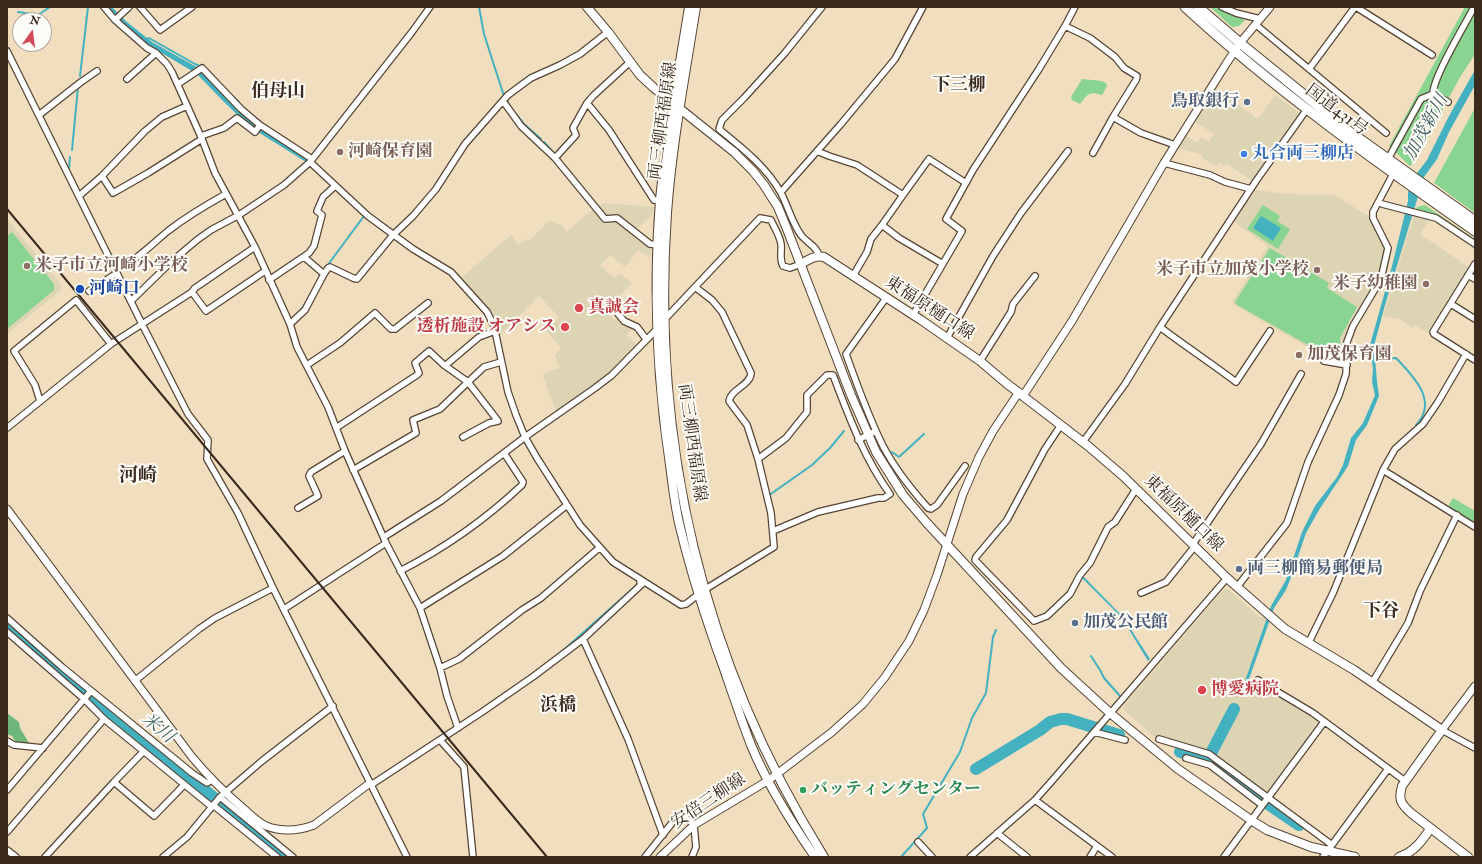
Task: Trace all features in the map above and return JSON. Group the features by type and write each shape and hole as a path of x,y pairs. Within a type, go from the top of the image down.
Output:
{"highway":[{"name":"国道431号","path":"1185,7 1388,160 1399,174"},
{"name":"国道431号","path":"1198,7 1237,47 1307,109 1399,174 1432,196 1475,221"},
{"name":"国道431号","path":"1432,196 1475,230"}],"main road":[{"path":"587,7 640,75 734,152 753,171 764,185 778,207 868,435 879,458 903,495 947,545 1061,668 1110,713 1178,770 1251,820 1285,837 1328,851 1355,857"},
{"name":"両三柳西福原線","path":"689,7 676,104 660,201 658,245 657,291 659,359 665,432 670,469 680,529 701,592 735,682 777,774 824,857"},
{"name":"両三柳西福原線","path":"696,7 676,104 667,209 664,320 670,418 681,489 701,592 715,644 752,747 768,780 814,857"},
{"path":"801,264 819,256"},
{"name":"東福原樋口線","path":"819,256 824,256 980,361 1083,442 1123,476 1227,578 1285,629 1309,642 1442,730"},
{"path":"1442,730 1405,781 1401,791 1400,801 1407,810 1430,829 1468,857"},
{"path":"1399,857 1408,854 1420,844 1430,829"}],"street":[{"path":"104,7 115,20 147,48 156,53 167,64 178,84 202,138 215,173 255,247 290,324 297,347 328,407 353,470 400,571 420,608 458,728"},
{"path":"115,20 129,7"},
{"path":"140,7 160,30 190,8"},
{"path":"131,301 171,262 197,240 211,230 239,215 284,185 311,161 371,86 430,7"},
{"path":"819,256 818,251 801,235 781,192 752,157 719,129 722,120 784,54 822,7"},
{"path":"781,192 841,124 895,59 923,7"},
{"path":"913,315 962,231 946,219 966,183 1039,69 1075,7"},
{"path":"1222,7 1258,21 1309,69 1386,133"},
{"name":"安倍三柳線","path":"660,857 694,825 777,774 832,732 850,716 885,677 905,647 917,625 931,593 963,494 979,457 1000,421 1021,394 1072,321 1164,163 1237,47 1270,7"},
{"path":"1309,69 1355,7 1432,55"},
{"path":"1433,94 1433,88 1439,74 1474,7"},
{"path":"1065,26 1090,38 1115,57 1124,68 1137,76 1093,153"},
{"path":"290,324 305,310 328,268 330,267 357,279 393,235 413,216 436,189 465,144 508,95 531,78 580,54 608,32"},
{"path":"7,51 188,414 208,440 207,459 238,513 273,588 407,857"},
{"path":"127,79 156,53"},
{"path":"555,158 576,135 573,128 587,103 630,62"},
{"path":"178,84 202,68 258,127 311,161 335,186 368,216 393,235 450,272 487,312 494,326 510,398 525,437 580,525 613,562 682,605 686,604 701,592 774,546 771,513 758,459 747,425 729,400 731,395 749,379 751,373 722,312 712,300 695,287"},
{"path":"39,115 97,71"},
{"path":"1433,94 1448,102"},
{"path":"1388,160 1421,99 1433,94"},
{"path":"503,101 521,126 555,158 607,218 617,218 650,244 658,245"},
{"path":"587,103 609,130 654,200 660,201"},
{"path":"79,196 102,176 145,131 162,117 187,106"},
{"path":"1083,442 1125,384 1160,327 1307,109"},
{"path":"1113,117 1141,133 1175,145"},
{"path":"102,176 113,193 148,173 202,138 224,128 237,118 255,132 258,127"},
{"path":"817,151 857,165 903,195"},
{"path":"947,338 993,256 1021,213 1068,151"},
{"path":"853,276 867,252 871,239 929,159 966,183"},
{"path":"1164,163 1210,175 1225,182 1252,189"},
{"path":"1237,587 1286,523 1308,462 1338,395 1346,374 1347,342 1353,326 1381,279 1388,248 1373,218 1373,212 1399,174"},
{"path":"269,280 304,257 314,246 322,215 317,210 323,197 335,186"},
{"path":"89,291 139,256 170,230 226,194"},
{"path":"1379,202 1436,218 1475,244"},
{"path":"284,608 441,501 525,437 612,375 658,328 760,218 771,220 780,240 780,257 783,266 790,268 801,264"},
{"path":"882,225 943,264"},
{"path":"7,428 112,344 192,292 194,288 255,247"},
{"path":"304,257 324,274"},
{"path":"1475,264 1434,330 1434,334 1475,360"},
{"path":"192,292 206,311 265,271"},
{"path":"1468,275 1475,280"},
{"path":"980,361 1011,312 1013,304 1035,276"},
{"path":"886,298 846,354 883,446 902,476 928,508 931,509 935,508 965,466"},
{"path":"40,401 35,385 14,351 76,300 112,344"},
{"path":"307,365 340,343 375,313 391,329 395,329 428,302"},
{"path":"1451,304 1475,319"},
{"path":"611,305 624,321 636,327 646,339"},
{"path":"1160,327 1236,382 1270,331"},
{"path":"446,365 478,337 495,331"},
{"path":"336,428 417,375 419,373 415,363 429,351 468,382 498,421 489,423 463,437"},
{"path":"1309,642 1333,593 1383,470 1395,448 1423,424 1438,402 1466,354"},
{"path":"1324,361 1347,365"},
{"path":"353,470 416,433 413,420 440,409 484,367 501,362"},
{"path":"1141,593 1166,582 1194,545 1261,444 1301,374"},
{"path":"758,459 786,438 807,412 807,395 827,375 833,376 858,440 878,478 890,494 884,498 878,498 818,512 773,531"},
{"path":"1061,425 1045,449 1007,520 975,560 1034,621 1047,616 1072,591 1080,575 1090,563 1108,527 1115,522 1136,489"},
{"path":"858,440 876,431"},
{"path":"298,508 318,496 308,476 311,472 345,451"},
{"path":"400,571 427,557 475,524 522,485 522,482 504,453"},
{"path":"1383,470 1475,527"},
{"path":"420,608 503,556 567,505"},
{"path":"7,509 192,757 212,780 222,796 293,857"},
{"path":"1372,683 1408,623 1420,591 1457,516"},
{"path":"440,668 460,659 522,610 541,598 599,548"},
{"path":"970,857 1035,800 1227,578"},
{"path":"222,796 265,825 278,829 304,829 314,824 371,784 440,740 534,676 583,639 642,584 640,582 641,580"},
{"path":"136,680 199,629 215,618 273,588"},
{"path":"1011,614 1019,606"},
{"path":"7,618 91,691 192,773 207,783 212,780"},
{"path":"7,632 143,752 184,785 213,805 277,857"},
{"path":"583,639 628,739 663,835"},
{"path":"1258,680 1313,712 1324,722 1405,781"},
{"path":"1475,686 1442,730 1475,748"},
{"path":"7,790 91,691"},
{"path":"163,857 187,837 222,796 262,761 333,706"},
{"path":"7,832 104,719"},
{"path":"1224,857 1324,722"},
{"path":"1095,731 1125,740"},
{"path":"440,740 464,767 473,857"},
{"path":"1159,740 1209,754 1267,798 1328,851 1388,769"},
{"path":"7,741 14,745 43,748"},
{"path":"45,857 143,752"},
{"path":"1186,758 1210,765 1262,805"},
{"path":"114,782 154,816 184,785"},
{"path":"1035,800 1112,857"},
{"path":"645,857 676,818 680,816 685,816 694,825 696,847 692,857"},
{"path":"997,833 1027,857"},
{"path":"918,842 932,857"},
{"path":"1090,857 1097,846"},
{"path":"7,850 16,857"}],"shaded area":[{"path":"1215,88 1258,119 1275,95 1301,114 1285,137 1283,136 1272,151 1273,152 1268,160 1267,159 1252,181 1227,164 1225,166 1220,163 1217,166 1202,158 1203,155 1177,148 1185,135 1197,143 1201,137 1209,142 1214,134 1194,121"},
{"name":"米子市立加茂小学校","path":"1256,190 1287,194 1334,195 1370,217 1386,252 1380,276 1344,338 1345,346 1337,356 1328,359 1233,304 1233,301 1268,246 1233,221 1246,200 1251,197"},
{"name":"真誠会","path":"603,203 654,207 653,214 631,235 651,249 651,258 638,250 625,267 610,255 600,266 615,278 620,273 632,283 606,309 614,320 617,317 621,322 633,328 626,335 637,345 610,373 556,412 543,375 549,371 560,368 555,355 561,348 546,330 559,317 539,296 498,337 496,328 461,278 511,235 519,245 526,239 529,241 550,220 563,226 566,232"},
{"name":"米子幼稚園","path":"1414,215 1430,219 1420,234 1470,268 1428,333 1415,325 1412,328 1400,319 1383,316"},
{"name":"米子市立河崎小学校","path":"7,219 60,283 61,290 7,334"},
{"name":"博愛病院","path":"1228,589 1259,617 1266,619 1245,681 1248,683 1249,681 1262,687 1320,722 1266,794 1209,752 1153,736 1122,708 1223,590"}],"green space":[{"path":"1210,7 1222,10 1245,20 1239,26 1232,27"},
{"path":"1465,7 1475,7 1475,54 1459,79 1417,158 1410,166 1389,146"},
{"path":"1082,79 1102,81 1107,84 1107,86 1102,95 1091,93 1080,104 1072,100 1071,97"},
{"path":"1475,108 1475,213 1434,183"},
{"path":"1263,205 1280,216 1277,221 1290,229 1278,249 1247,229"},
{"path":"1425,205 1475,239 1475,241 1441,217 1416,210 1417,207"},
{"name":"米子市立河崎小学校","path":"12,232 54,284 54,290 7,329 7,236"},
{"path":"1270,248 1329,283 1327,288 1357,307 1340,338 1340,344 1335,352 1326,355 1237,305 1235,302"},
{"path":"1453,498 1475,511 1475,523 1449,507 1449,504"},
{"path":"7,713 19,722 20,728 29,743 16,742 12,736 7,734"}],"water":[{"path":"106,7 112,7 127,22 152,42 202,70 230,100 304,155 350,203 440,266 459,282 458,284 445,271 401,245 373,224 352,206 306,162 250,127 197,74 145,43 112,15"},
{"path":"1475,70 1475,85 1449,132 1437,159 1424,177 1385,305 1374,346 1379,396 1367,425 1356,440 1348,466 1319,510 1306,533 1286,590 1274,608 1248,682 1245,681 1271,606 1286,580 1302,532 1315,506 1337,477 1343,465 1351,438 1363,423 1375,395 1372,382 1373,369 1370,345 1391,270 1408,201 1408,192 1417,173 1427,160 1449,116"},
{"path":"1261,216 1281,228 1273,241 1253,228"},
{"path":"1083,576 1123,617 1150,659 1148,661 1122,618 1081,577"}],"waterway":[{"path":"42,12 50,7"},
{"path":"80,76 88,7"},
{"path":"479,7 484,34 503,93 510,107"},
{"path":"146,40 149,38 202,67"},
{"path":"206,69 216,79"},
{"path":"222,85 228,92"},
{"path":"72,150 78,87"},
{"path":"231,95 239,102"},
{"path":"44,115 55,106"},
{"path":"515,113 524,124 541,139"},
{"path":"544,142 553,152"},
{"path":"69,168 70,157"},
{"path":"327,266 364,216"},
{"path":"299,312 305,304"},
{"path":"1374,360 1396,358 1416,381 1421,389 1425,407 1422,416 1416,425"},
{"path":"727,401 728,395 734,389"},
{"path":"768,496 812,465 830,448 844,431"},
{"path":"892,452 899,457 924,434"},
{"path":"559,654 639,583"},
{"name":"米川","path":"7,625 103,708 287,857"},
{"path":"901,857 927,828 923,814 960,752 972,718 986,693 993,637 996,630"},
{"path":"1091,656 1104,678 1120,696"},
{"path":"1208,759 1234,709"},
{"path":"976,769 1040,730 1050,722 1061,719 1067,719 1119,735"},
{"path":"1180,752 1208,759 1258,797 1299,825"}],"railway":[{"path":"7,209 547,857"}],"place":[{"name":"鳥取銀行","path":"1247,102"},
{"name":"河崎保育園","path":"340,152"},
{"name":"丸合両三柳店","path":"1244,154"},
{"name":"米子市立河崎小学校","path":"27,266"},
{"name":"米子市立加茂小学校","path":"1317,270"},
{"name":"米子幼稚園","path":"1426,284"},
{"name":"河崎口","path":"80,289"},
{"name":"真誠会","path":"579,308"},
{"name":"透析施設 オアシス","path":"565,327"},
{"name":"加茂保育園","path":"1299,355"},
{"name":"両三柳簡易郵便局","path":"1239,569"},
{"name":"加茂公民館","path":"1075,623"},
{"name":"博愛病院","path":"1202,690"},
{"name":"バッティングセンター","path":"803,790"}],"district":[{"name":"下三柳","path":"959,86"},
{"name":"伯母山","path":"278,92"},
{"name":"河崎","path":"138,477"},
{"name":"下谷","path":"1381,612"},
{"name":"浜橋","path":"558,706"}],"water label":[{"name":"加茂新川","path":"1427,128"}]}
